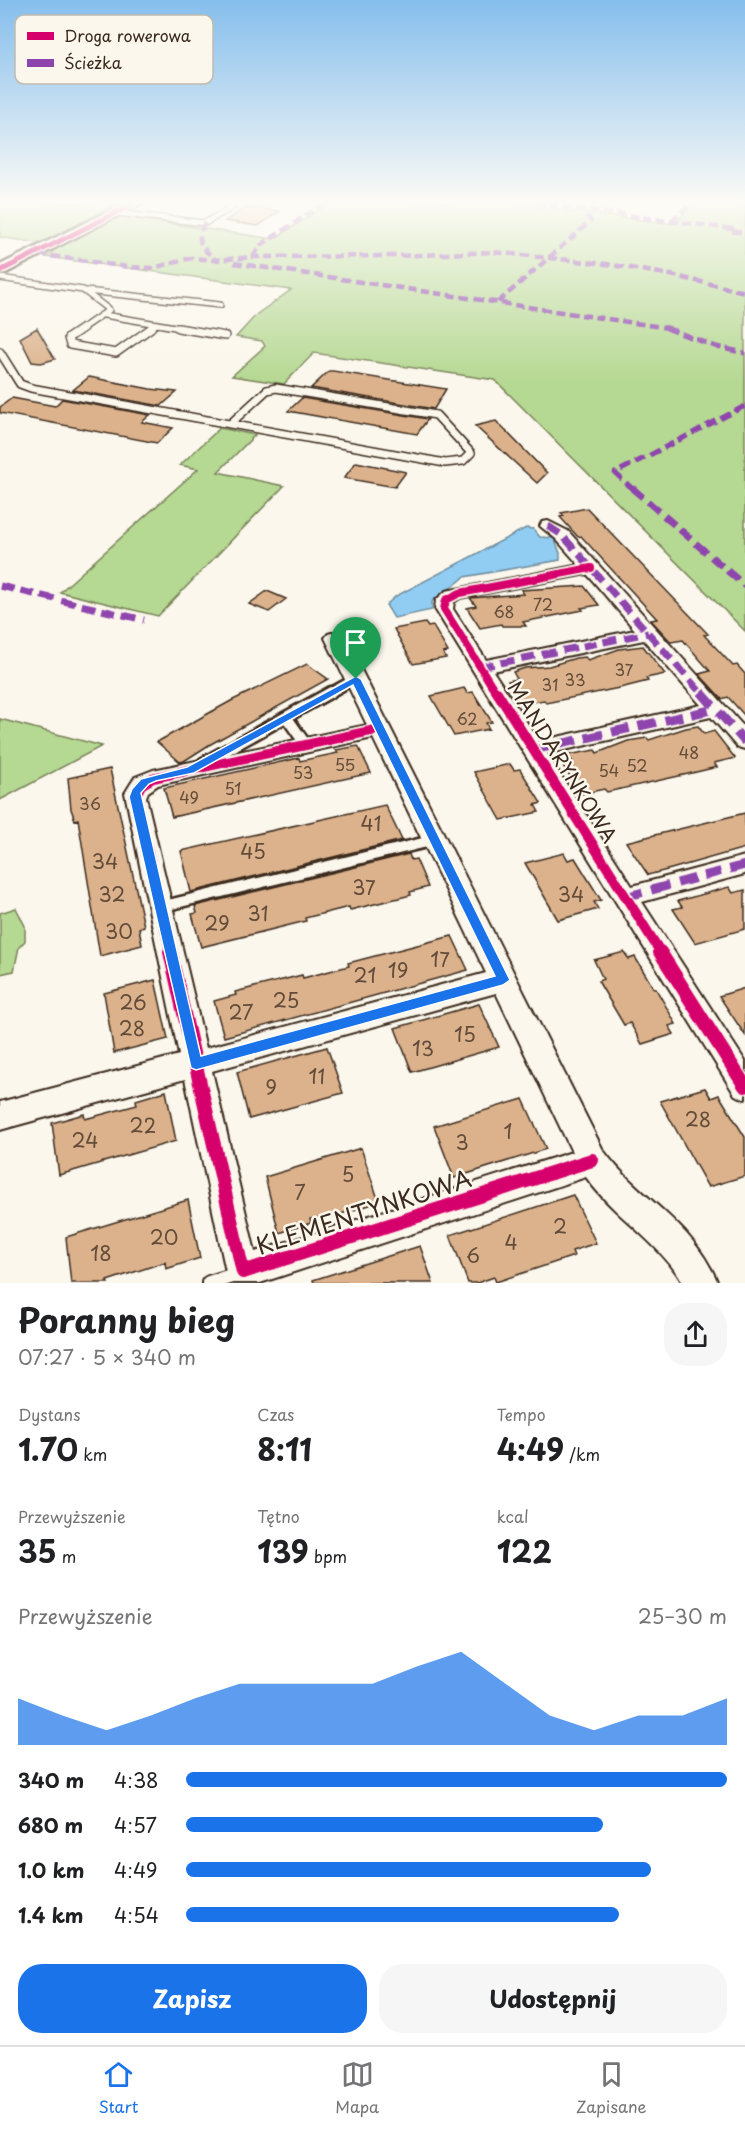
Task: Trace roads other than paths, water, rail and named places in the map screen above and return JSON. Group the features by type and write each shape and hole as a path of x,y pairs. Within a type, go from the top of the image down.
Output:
{"street":[{"path":"0,271 16,263"},
{"path":"548,526 562,536 745,742"},
{"name":"MANDARYNKOWA","path":"591,568 460,593 446,598 443,604 444,609 625,897 742,1074"},
{"name":"MANDARYNKOWA","path":"480,667 648,633"},
{"path":"335,638 592,1160 615,1190 674,1242 688,1258 701,1283"},
{"name":"MANDARYNKOWA","path":"533,750 716,709"},
{"name":"KLEMENTYNKOWA","path":"380,729 153,778 145,781 136,792 135,797 243,1272 592,1160"},
{"path":"625,897 745,865"},
{"path":"0,1116 503,980"}],"lane":[{"path":"0,278 203,305 220,305"},
{"path":"83,290 109,310 68,338 70,345 116,353 157,324"},
{"path":"104,315 225,336"},
{"path":"0,352 21,384 27,387 230,424 445,463 463,460 471,453 436,415 276,388 267,390 230,424"},
{"path":"190,770 356,679"},
{"path":"287,718 306,745"},
{"path":"160,907 435,840"},
{"path":"209,1283 243,1272"}],"water":[{"path":"526,528 533,529 540,537 554,538 560,553 560,560 464,577 432,602 432,610 394,618 386,605 396,596"}]}
